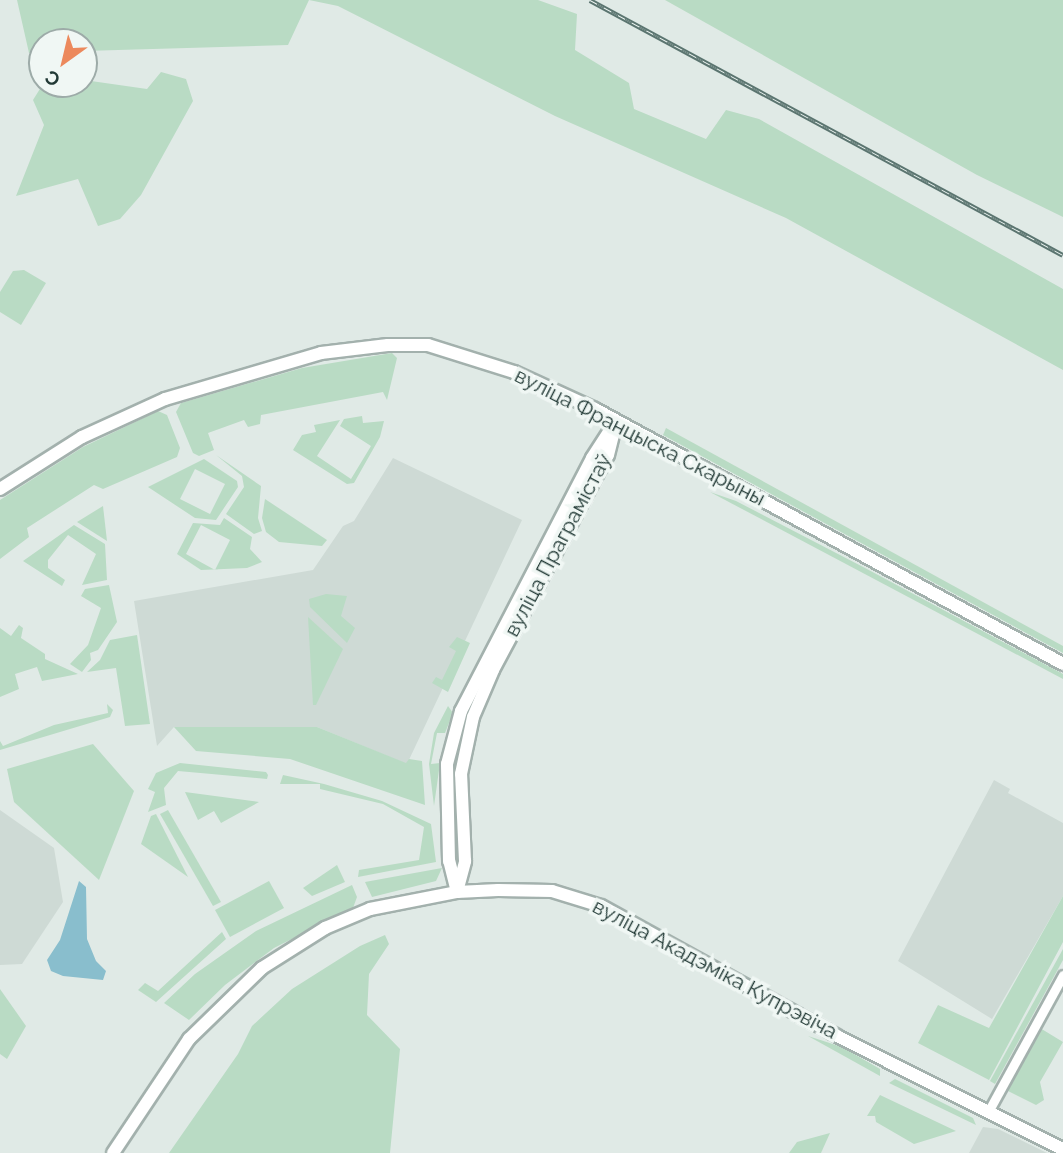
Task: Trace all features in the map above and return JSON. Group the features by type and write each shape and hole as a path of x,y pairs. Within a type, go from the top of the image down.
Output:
{"main road":[{"name":"вуліца Францыска Скарыны","path":"0,489 82,437 165,399 321,353 388,345 428,345 468,354 536,380 1063,664"},
{"name":"вуліца Праграмістаў","path":"457,892 464,861 461,774 473,717 493,670 608,455 616,421"},
{"name":"вуліца Акадэміка Купрэвіча","path":"113,1153 189,1039 262,968 300,942 363,912 457,892 552,891 583,898 1063,1149"}],"street":[{"path":"988,1112 1063,975"}],"shaded area":[{"path":"393,458 522,520 407,764 317,727 174,727 157,746 134,601 313,570 343,526 354,521"},
{"path":"994,780 1010,789 1008,793 1063,823 1063,896 992,1019 898,961"},
{"path":"0,810 54,848 63,902 22,964 0,965"},
{"path":"983,1127 998,1129 1047,1153 969,1153"}],"green space":[{"path":"17,0 309,0 288,45 98,51 98,28 28,28 28,49"},
{"path":"309,0 538,0 577,14 575,50 629,83 634,109 706,139 726,110 759,119 1063,289 1063,370 786,218 555,116 338,6"},
{"path":"665,0 1063,0 1063,217 977,175"},
{"path":"161,72 186,79 193,101 141,195 120,219 98,226 78,179 16,196 44,125 34,98 98,98 98,82 147,89"},
{"path":"24,270 46,283 21,325 0,312 0,292 13,271"},
{"path":"392,353 397,358 387,400 383,392 261,415 260,424 248,427 244,420 208,433 214,450 199,456 193,453 176,412 181,403 302,368"},
{"path":"158,411 167,415 180,448 177,457 103,489 94,485 27,528 29,537 0,559 0,500 83,447"},
{"path":"362,416 363,423 384,421 380,437 354,483 347,484 293,450 302,435 316,432 314,425 340,420 317,456 351,479 371,446 340,426 344,419"},
{"path":"666,428 1063,646 1063,653 663,435"},
{"path":"216,455 261,486 258,518 262,531 254,534 226,514 244,487 242,476"},
{"path":"204,459 237,481 238,487 216,520 195,518 148,487","holes":["195,469 225,484 210,514 180,499"]},
{"path":"710,492 736,501 865,568 1063,674 1063,679"},
{"path":"265,499 327,540 322,546 279,542 266,532 262,518"},
{"path":"103,506 107,541 77,522"},
{"path":"224,518 252,537 250,549 262,562 247,568 215,569 230,540 201,525 186,554 214,569 201,570 177,554 193,523 220,525"},
{"path":"74,525 105,544 107,580 82,585 96,554 68,535 48,560 48,568 65,580 62,586 23,561"},
{"path":"109,585 117,622 98,650 90,653 91,660 82,672 70,664 88,645 101,608 81,596 85,589"},
{"path":"326,594 347,596 341,616 355,628 347,643 310,607 309,599"},
{"path":"308,617 343,649 316,705 313,705"},
{"path":"19,625 23,628 21,638 45,654 45,659 78,674 42,681 37,667 15,674 19,689 0,697 0,628 11,636"},
{"path":"137,635 150,724 125,726 116,668 87,672 100,660 110,640"},
{"path":"457,637 470,643 448,692 432,683 436,677 442,680 456,651 449,647"},
{"path":"107,704 113,710 110,717 0,750 0,741 3,746 54,725 108,713"},
{"path":"448,706 453,713 445,733 437,733 431,764 440,763 434,806 429,764 434,733"},
{"path":"174,727 317,727 406,763 409,759 422,761 425,805 290,759 196,751"},
{"path":"93,744 134,791 99,880 14,802 7,769"},
{"path":"180,763 266,772 268,775 267,779 178,771 164,788 166,805 148,812 155,792 148,789 156,773"},
{"path":"283,775 324,784 382,801 431,824 436,862 358,877 359,870 419,860 424,827 383,804 320,789 320,784 280,784"},
{"path":"185,792 259,802 221,823 214,811 198,820"},
{"path":"168,810 221,902 213,906 160,814"},
{"path":"156,814 188,877 141,844 151,816"},
{"path":"337,865 345,882 312,896 303,888"},
{"path":"442,868 436,881 372,897 365,882"},
{"path":"269,881 284,908 230,937 215,910"},
{"path":"352,885 357,897 353,908 274,948 225,985 189,1020 164,1003 195,974 256,931"},
{"path":"1063,896 1063,942 989,1080 918,1043 938,1005 989,1028"},
{"path":"222,932 226,939 156,1002 138,990 145,983 158,991"},
{"path":"385,935 389,944 369,974 367,1015 400,1049 390,1153 169,1153 238,1054 252,1026 292,989 360,946"},
{"path":"1063,949 1063,960 995,1084 990,1081"},
{"path":"0,989 26,1026 7,1059 0,1054"},
{"path":"1040,1028 1063,1042 1040,1082 1044,1100 1036,1105 1004,1089"},
{"path":"808,1036 842,1047 880,1069 880,1076"},
{"path":"895,1079 973,1118 976,1125 889,1083"},
{"path":"880,1095 956,1131 914,1144 876,1122 875,1116 867,1116"},
{"path":"830,1133 821,1153 789,1153 797,1142"}],"water":[{"path":"79,881 86,887 87,939 96,961 106,971 103,980 63,976 51,971 47,960 60,940"}],"railway":[{"path":"590,0 1063,255"}]}
